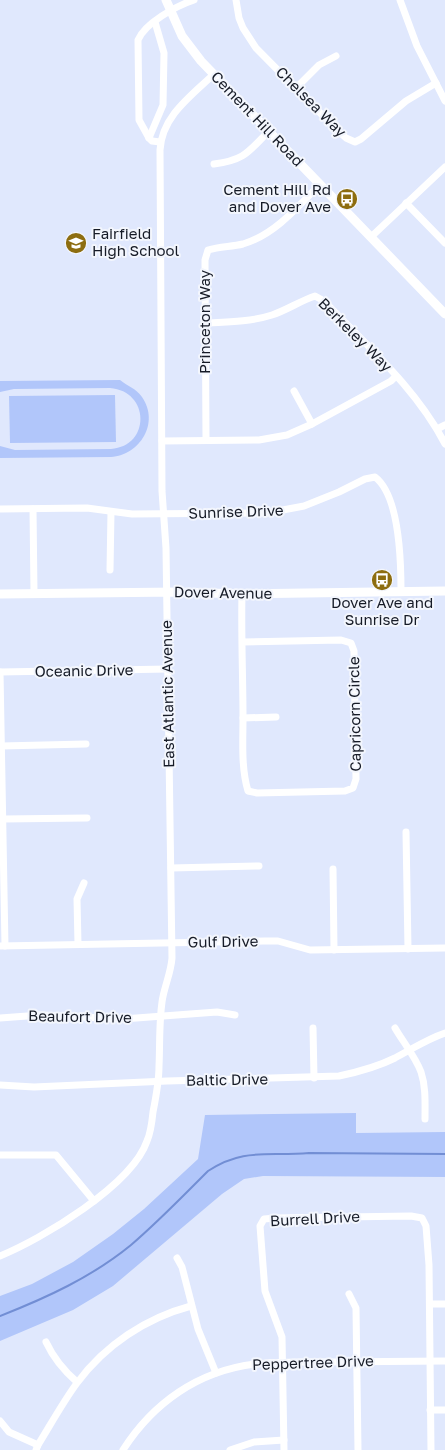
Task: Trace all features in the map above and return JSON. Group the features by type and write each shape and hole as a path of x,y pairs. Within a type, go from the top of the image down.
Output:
{"main road":[{"name":"Cement Hill Road","path":"166,0 190,49 445,314"},
{"name":"Dover Avenue","path":"0,594 166,592 242,594 445,591"}],"street":[{"path":"160,142 152,141 149,138 139,120 138,40 152,24 170,11 181,4 194,0"},
{"name":"Chelsea Way","path":"236,0 239,18 249,38 336,130 355,142 361,140 416,94 436,83"},
{"path":"400,0 417,46 445,101"},
{"path":"149,138 163,105 164,52 152,24"},
{"path":"296,88 319,65 336,56"},
{"name":"East Atlantic Avenue","path":"0,1256 56,1228 94,1201 134,1165 142,1154 150,1131 158,1081 163,992 172,968 168,669 162,441 160,142 165,127 173,115 214,74"},
{"path":"214,164 239,159 269,131"},
{"path":"371,237 445,167"},
{"name":"Princeton Way","path":"206,440 205,260 208,250 244,244 269,232 320,184"},
{"path":"406,203 445,243"},
{"name":"Berkeley Way","path":"205,323 238,322 255,319 289,308 315,296 324,302 411,392 445,444"},
{"path":"162,441 259,440 274,438 312,424 396,376"},
{"path":"294,390 312,424"},
{"path":"437,430 445,425"},
{"name":"Sunrise Drive","path":"0,509 87,508 126,514 254,514 286,511 323,500 365,479 375,477 382,483 397,527 401,559 401,592"},
{"path":"33,509 34,594"},
{"path":"110,512 110,570"},
{"name":"Capricorn Circle","path":"242,594 242,642 244,780 248,790 257,793 344,791 353,788 356,779 354,651 351,643 341,640 242,642"},
{"name":"Oceanic Drive","path":"0,672 168,669"},
{"path":"0,672 3,820 2,946"},
{"path":"243,718 276,717"},
{"path":"2,746 86,744"},
{"path":"3,820 87,818"},
{"path":"406,832 408,949"},
{"path":"171,868 259,866"},
{"path":"333,870 334,950"},
{"path":"78,944 78,899 84,883"},
{"name":"Gulf Drive","path":"2,946 278,941 310,950 445,948"},
{"name":"Beaufort Drive","path":"0,1018 31,1015 108,1019 217,1012 235,1015"},
{"path":"313,1028 314,1078"},
{"path":"394,1028 416,1060 425,1091 426,1119"},
{"name":"Baltic Drive","path":"0,1085 34,1087 158,1081 339,1076 384,1063 445,1033"},
{"path":"0,1155 56,1155 94,1201"},
{"name":"Burrell Drive","path":"283,1362 282,1337 265,1291 260,1226 264,1219 411,1216 422,1218 426,1226 430,1304"},
{"path":"177,1258 182,1267 191,1306 216,1373"},
{"path":"349,1294 356,1308 358,1450"},
{"path":"431,1450 430,1304 445,1304"},
{"path":"0,1421 9,1432 37,1448 77,1382 94,1363 128,1334 162,1315 191,1306"},
{"path":"46,1342 52,1355 63,1370 77,1382"},
{"name":"Peppertree Drive","path":"123,1450 134,1433 160,1406 192,1384 216,1373 257,1363 445,1361"},
{"path":"283,1362 284,1450"},
{"path":"430,1410 445,1410"},
{"path":"230,1450 254,1442 284,1440"}],"shaded area":[{"path":"120,380 140,394 147,407 149,417 148,427 144,436 131,450 111,457 0,458 0,446 15,450 111,449 124,446 133,439 139,429 140,418 133,398 123,391 110,388 14,389 0,392 0,381"},
{"path":"115,395 116,442 10,443 9,396"},
{"path":"356,1113 356,1133 445,1132 445,1177 263,1176 244,1179 222,1194 113,1286 73,1310 0,1341 0,1296 32,1284 73,1262 144,1209 198,1159 205,1115"}],"waterway":[{"path":"0,1316 51,1294 101,1267 131,1245 208,1171 233,1159 257,1154 445,1154"}],"place":[{"name":"Cement Hill Rd and Dover Ave","path":"347,199"},
{"name":"Fairfield High School","path":"76,243"},
{"name":"Dover Ave and Sunrise Dr","path":"382,580"}]}
